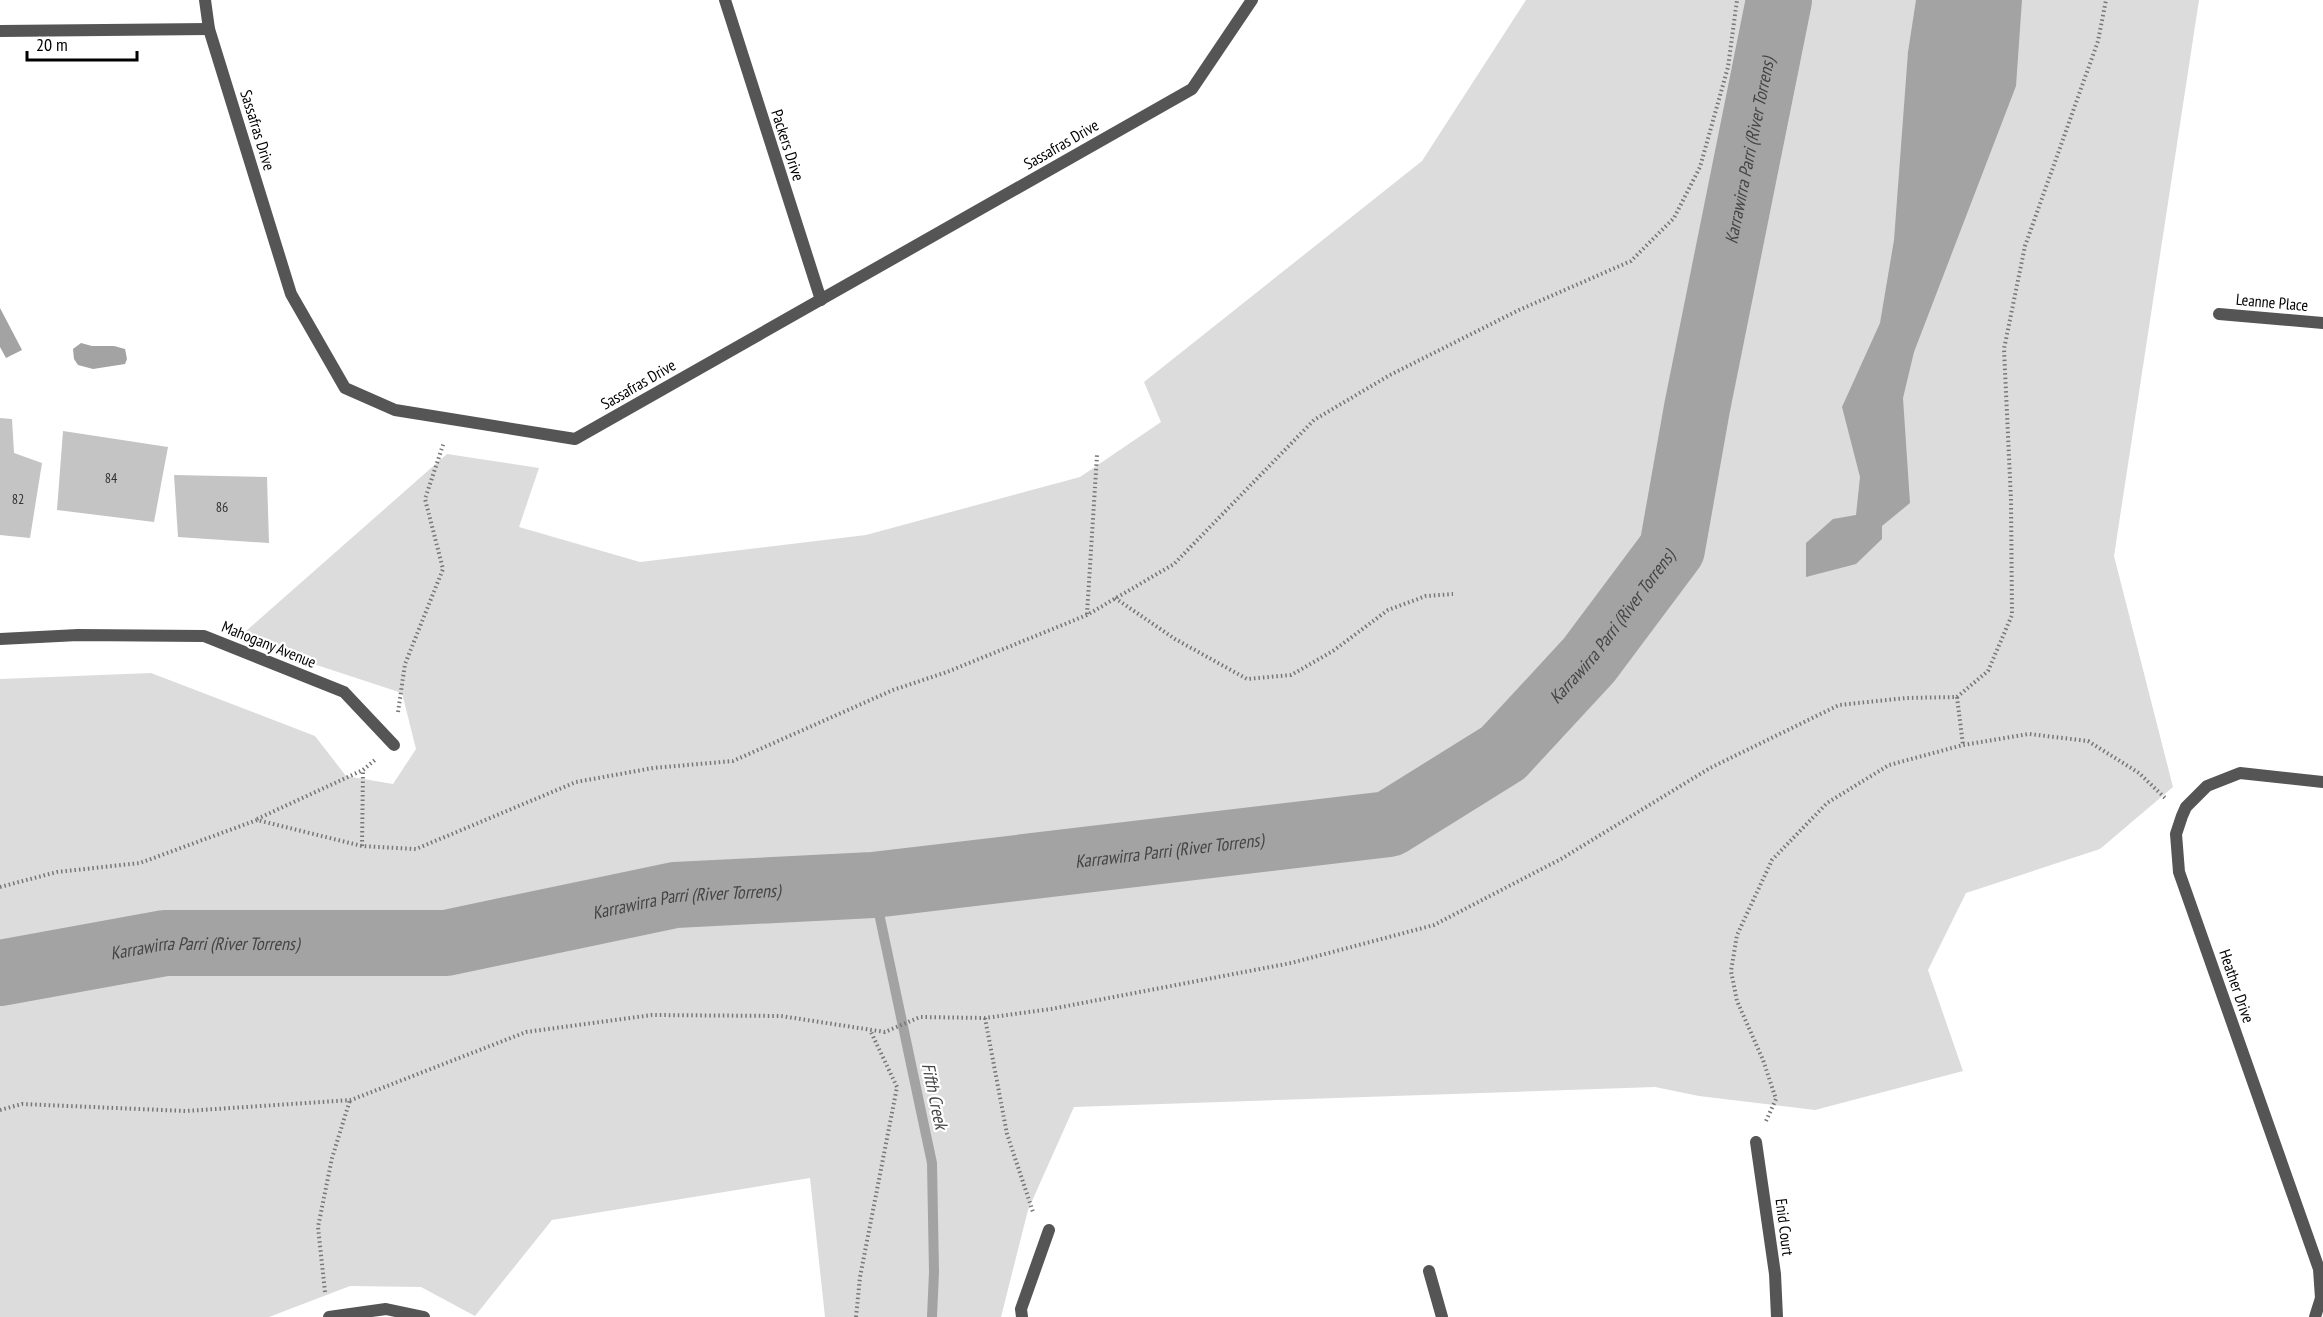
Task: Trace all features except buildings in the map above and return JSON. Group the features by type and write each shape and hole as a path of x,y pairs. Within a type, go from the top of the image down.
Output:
{"street":[{"name":"Sassafras Drive","path":"205,0 209,29 291,294 345,388 395,410 575,439 1192,89 1252,0"},
{"name":"Packers Drive","path":"724,0 821,300"},
{"path":"0,31 209,29"},
{"name":"Leanne Place","path":"2219,314 2323,323"},
{"name":"Mahogany Avenue","path":"0,639 78,635 204,636 344,692 394,745"},
{"name":"Heather Drive","path":"2315,1317 2321,1298 2319,1269 2179,872 2176,834 2186,807 2207,786 2240,773 2323,782"},
{"name":"Enid Court","path":"1756,1142 1775,1275 1777,1317"},
{"path":"1022,1317 1021,1308 1050,1230"},
{"path":"1429,1271 1442,1317"},
{"path":"329,1317 386,1309 424,1317"}],"path":[{"path":"257,820 362,846 416,849 576,782 653,768 733,761 894,690 948,672 1087,615 1174,564 1314,420 1390,375 1519,310 1631,261 1674,218 1700,167 1728,67 1737,0"},
{"path":"0,1110 22,1104 186,1111 351,1100 526,1032 640,1016 781,1016 885,1032 920,1017 985,1018 1052,1009 1291,963 1434,925 1561,859 1710,768 1839,705 1906,698 1957,697 1988,671 2012,615 2011,501 2004,349 2025,246 2098,41 2106,0"},
{"path":"0,887 57,872 140,863 257,820 363,770 394,745 405,664 443,569 425,500 451,418"},
{"path":"1087,615 1097,455"},
{"path":"1114,598 1175,639 1247,679 1291,675 1333,651 1388,610 1426,596 1453,594"},
{"path":"1957,697 1963,745"},
{"path":"1756,1142 1776,1099 1763,1060 1737,1001 1731,972 1737,935 1772,860 1827,803 1889,765 1963,745 2029,734 2088,741 2139,773 2182,816"},
{"path":"362,846 363,770"},
{"path":"985,1018 1007,1134 1044,1245"},
{"path":"856,1317 860,1277 897,1087 870,1029"},
{"path":"325,1294 318,1227 332,1158 351,1100"}],"shaded area":[{"path":"1526,0 2199,0 2114,556 2173,787 2100,849 1966,893 1928,970 1963,1071 1815,1110 1699,1096 1655,1087 1074,1107 1028,1210 1001,1317 825,1317 810,1178 552,1220 475,1316 421,1287 350,1286 269,1317 0,1317 0,679 151,673 315,736 346,776 393,784 416,749 402,693 237,639 447,454 539,468 519,527 640,562 866,535 1080,477 1161,422 1144,382 1422,161"},
{"path":"1916,0 2022,0 2016,86 1914,352 1903,398 1910,503 1882,526 1882,539 1856,564 1806,577 1806,543 1833,519 1856,515 1860,477 1842,407 1880,323 1894,240 1908,52"},
{"path":"0,308 22,350 6,358 0,347"},
{"path":"81,343 125,349 127,359 125,364 93,369 78,365 74,359 73,349"}],"waterway":[{"name":"Karrawirra Parri (River Torrens)","path":"0,973 165,943 446,943 675,895 873,885 1389,824 1503,753 1589,660 1672,549 1697,408 1779,0"},
{"name":"Fifth Creek","path":"873,885 932,1163 934,1272 932,1317"}]}
